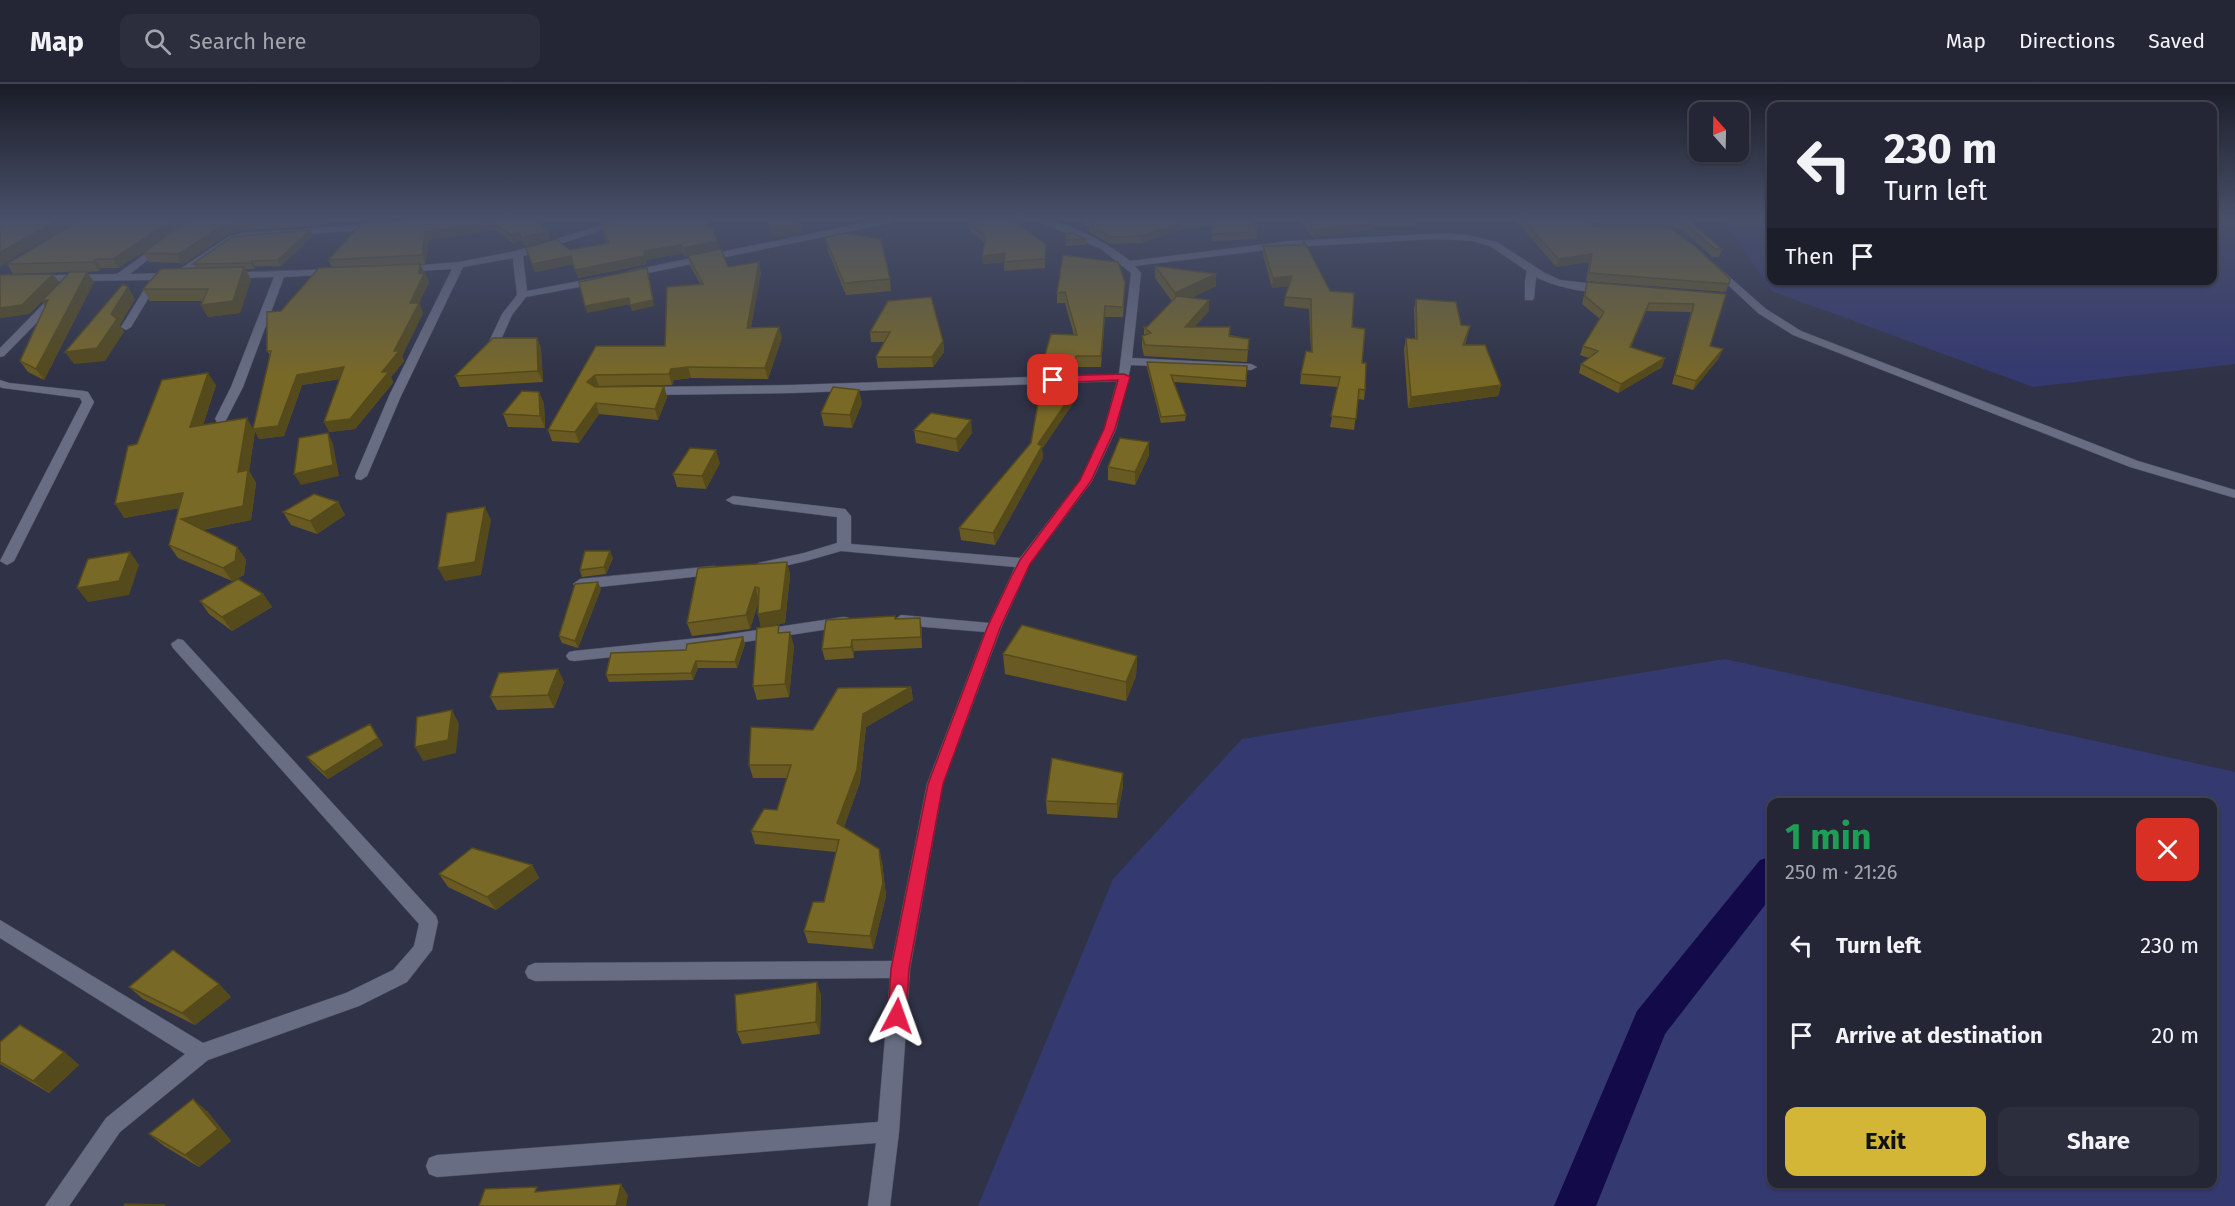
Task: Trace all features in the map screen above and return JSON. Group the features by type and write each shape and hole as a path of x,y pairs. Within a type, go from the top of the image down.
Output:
{"street":[{"path":"119,277 125,272"},
{"path":"176,276 181,272"},
{"path":"211,275 334,272"},
{"path":"361,476 395,396 455,272"},
{"path":"520,272 522,295"},
{"path":"495,342 507,314 522,295 637,272"},
{"path":"879,1206 888,1132 900,969 935,784 994,628 1024,563 1086,481 1110,429 1124,377 1136,272"},
{"path":"1529,298 1532,272"},
{"path":"1539,272 1550,280 1562,284 1616,289"},
{"path":"1720,272 1777,322 1797,333 2134,464 2235,494"},
{"path":"221,419 237,387 280,274"},
{"path":"126,327 156,276"},
{"path":"0,279 199,276"},
{"path":"0,354 74,277"},
{"path":"1727,297 1749,299"},
{"path":"1126,360 1251,368"},
{"path":"633,391 792,389 1124,377"},
{"path":"0,383 7,386 84,395 88,402 7,561"},
{"path":"733,500 840,512 844,516 844,545"},
{"path":"844,545 846,548 860,550 1024,563"},
{"path":"753,568 806,557 844,545"},
{"path":"580,584 730,570"},
{"path":"882,620 994,628"},
{"path":"573,656 718,641 858,621"},
{"path":"57,1206 113,1125 201,1053 352,1000 400,976 423,950 429,922 178,644"},
{"path":"0,928 201,1053"},
{"path":"535,972 900,969"},
{"path":"436,1166 888,1132"}],"shaded area":[{"path":"1759,272 1767,272 1767,284"},
{"path":"2217,272 2235,272 2235,364 2033,387 1772,291 1768,285 2217,285"},
{"path":"1725,659 2235,772 2235,1206 978,1206 1113,879 1242,739"}],"building":[{"path":"70,272 87,272 36,369 20,361 48,300 42,301"},
{"path":"158,272 242,272 233,301 201,305 208,289 143,289"},
{"path":"315,272 425,272 410,303 419,303 394,351 399,351 382,372 389,372 350,419 324,422 344,367 297,375 278,426 253,429 271,351 267,351 267,312 281,311"},
{"path":"626,272 648,272 653,300 630,305 629,298 585,306 579,282"},
{"path":"697,272 757,272 747,328 779,327 765,368 688,367 671,369 669,374 595,375 587,382 595,387 664,386 655,409 596,403 575,432 548,430 596,346 665,346 667,287 703,284"},
{"path":"840,272 889,272 890,279 844,283"},
{"path":"1060,272 1122,272 1125,282 1123,307 1105,306 1101,356 1076,356 1075,362 1043,362 1051,334 1077,335 1065,292 1057,293"},
{"path":"1160,272 1216,274 1175,293"},
{"path":"1271,272 1320,272 1330,291 1354,293 1352,327 1365,329 1362,363 1366,363 1365,390 1359,389 1356,419 1331,416 1340,377 1301,374 1306,351 1312,352 1311,299 1285,297 1292,276 1273,278"},
{"path":"1723,272 1730,279 1729,284 1589,273"},
{"path":"53,274 22,305 0,308 0,275"},
{"path":"1587,282 1726,294 1710,346 1723,349 1696,381 1675,375 1694,304 1649,303 1630,347 1665,358 1621,384 1581,364 1598,351 1583,346 1604,312 1585,296"},
{"path":"123,284 128,287 111,314 117,319 97,348 65,352"},
{"path":"1177,296 1209,300 1185,327 1230,327 1229,336 1249,339 1248,350 1145,345 1142,336 1151,333 1144,327 1147,327"},
{"path":"931,297 943,341 932,357 876,357 890,332 870,332 888,301"},
{"path":"1416,299 1456,302 1461,325 1470,326 1463,345 1485,345 1501,385 1411,397 1406,338 1417,339"},
{"path":"493,338 537,338 538,371 455,376"},
{"path":"1147,362 1247,366 1246,381 1171,375 1186,415 1161,417"},
{"path":"208,373 190,427 247,418 238,472 248,470 243,506 181,519 237,547 235,561 223,568 169,545 183,493 115,504 128,446 137,444 162,380"},
{"path":"1075,374 1074,391 1038,444 1042,446 993,533 959,528 1031,443 1043,375"},
{"path":"833,387 859,390 850,415 821,413"},
{"path":"522,391 539,392 540,416 503,414"},
{"path":"931,413 971,420 956,439 914,430"},
{"path":"328,433 333,465 294,474 299,438"},
{"path":"1120,438 1149,442 1135,472 1108,467"},
{"path":"690,448 716,450 702,476 673,474"},
{"path":"314,494 338,502 310,521 283,512"},
{"path":"485,507 475,562 438,568 447,513"},
{"path":"585,551 610,551 604,567 580,570"},
{"path":"130,552 119,581 77,588 88,559"},
{"path":"787,562 781,610 758,614 759,588 755,587 746,615 687,623 698,568"},
{"path":"238,579 263,594 222,617 200,601"},
{"path":"598,582 575,641 559,636 575,584"},
{"path":"895,616 895,619 920,618 921,637 852,640 851,647 822,649 826,620"},
{"path":"779,625 778,633 790,632 785,684 753,686 757,628"},
{"path":"1022,625 1137,656 1126,682 1003,654"},
{"path":"743,637 735,662 696,661 691,673 606,675 611,653 686,650 687,644"},
{"path":"558,669 548,695 490,697 499,673"},
{"path":"911,687 863,714 857,770 837,823 879,849 883,883 870,936 804,931 813,902 824,902 839,840 751,831 764,809 777,810 791,765 749,765 751,727 813,730 838,688"},
{"path":"452,710 448,740 415,747 417,717"},
{"path":"370,724 378,738 324,772 307,757"},
{"path":"1052,758 1123,773 1117,804 1046,801"},
{"path":"472,848 532,865 487,897 439,874"},
{"path":"173,950 219,984 182,1013 129,987"},
{"path":"817,982 816,1022 737,1032 735,995"},
{"path":"20,1025 64,1052 33,1081 0,1062 0,1042"},
{"path":"193,1099 218,1129 185,1155 149,1134"},
{"path":"621,1184 616,1206 479,1206 485,1189 537,1187 535,1192"},
{"path":"125,1204 164,1205 124,1206"}],"waterway":[{"path":"1575,1206 1650,1023 1767,876"}],"route":[{"path":"897,1016 900,969 935,784 994,628 1024,563 1086,481 1110,429 1124,377 1053,380"}]}
